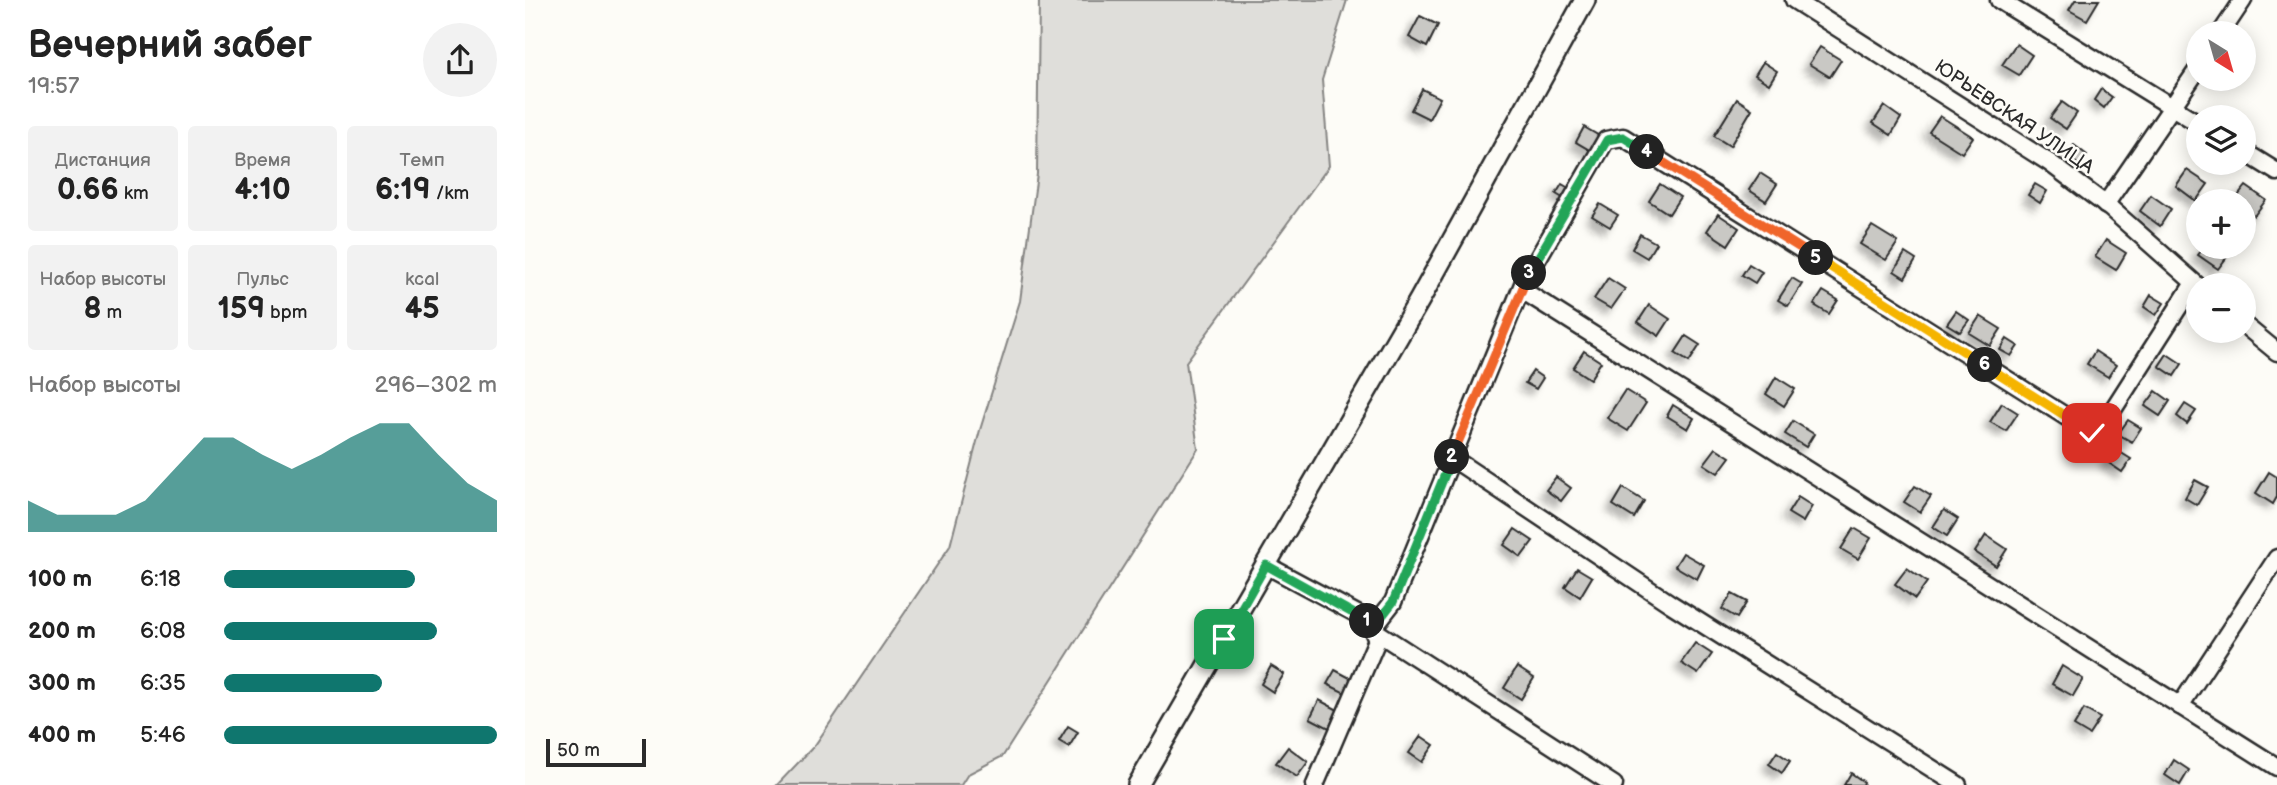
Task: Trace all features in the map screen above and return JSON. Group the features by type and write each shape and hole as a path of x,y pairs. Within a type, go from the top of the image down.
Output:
{"main road":[{"path":"1139,785 1420,299 1585,0"}],"street":[{"name":"ЮРЬЕВСКАЯ УЛИЦА","path":"1794,0 2050,163 2105,205 2186,275"},
{"path":"1999,0 2186,116"},
{"path":"2229,21 2243,0"},
{"path":"2105,205 2186,87"},
{"path":"1372,629 1393,602 1522,290 1607,140 1623,137 2081,425 2098,433 2186,299"},
{"path":"2256,159 2277,172"},
{"path":"1522,290 2277,767"},
{"path":"2256,335 2277,352"},
{"path":"1452,458 1671,604 1958,785"},
{"path":"2180,706 2277,558"},
{"path":"1266,565 1359,615 1372,629 1614,785"},
{"path":"1315,785 1374,651 1377,640 1372,629"}],"shaded area":[{"path":"1039,0 1347,0 1322,80 1329,166 1186,362 1198,449 1003,756 968,774 961,785 777,785 815,745 950,546 980,430 1020,301 1037,174"}],"building":[{"path":"2075,0 2099,0 2087,20 2069,10"},
{"path":"1420,16 1438,25 1427,47 1409,37"},
{"path":"2016,44 2032,55 2019,75 2002,65"},
{"path":"1820,47 1841,60 1830,77 1809,64"},
{"path":"1763,62 1777,71 1769,84 1755,75"},
{"path":"1422,89 1440,98 1429,119 1411,110"},
{"path":"2101,89 2112,97 2104,108 2094,100"},
{"path":"1737,99 1752,109 1730,146 1714,136"},
{"path":"2062,102 2077,113 2066,129 2050,118"},
{"path":"1884,106 1901,118 1891,135 1873,123"},
{"path":"1940,116 1973,137 1962,153 1929,132"},
{"path":"1584,127 1601,137 1593,152 1576,142"},
{"path":"2074,145 2087,155 2080,166 2067,156"},
{"path":"2186,171 2186,175 2194,175 2208,184 2204,189 2186,189 2186,194 2176,186"},
{"path":"1760,173 1777,184 1766,201 1749,190"},
{"path":"1562,184 1572,190 1566,200 1556,194"},
{"path":"1660,184 1680,197 1669,214 1649,201"},
{"path":"2035,184 2047,191 2040,203 2028,195"},
{"path":"2256,193 2266,200 2256,213"},
{"path":"2151,195 2171,209 2160,226 2140,211"},
{"path":"1600,204 1618,215 1610,227 1592,216"},
{"path":"1718,214 1739,228 1728,245 1707,231"},
{"path":"1872,226 1898,242 1886,260 1860,244"},
{"path":"1640,234 1656,243 1647,258 1632,249"},
{"path":"2106,240 2126,253 2116,270 2095,257"},
{"path":"1905,253 1916,260 1905,278 1894,271"},
{"path":"2204,259 2226,259 2218,269"},
{"path":"1749,264 1762,272 1755,283 1742,275"},
{"path":"1608,278 1625,289 1611,309 1594,299"},
{"path":"1792,278 1802,284 1788,306 1778,300"},
{"path":"1823,291 1838,300 1829,314 1814,305"},
{"path":"2151,295 2164,303 2156,315 2144,307"},
{"path":"1649,305 1670,319 1659,336 1638,322"},
{"path":"1956,311 1969,320 1960,332 1947,324"},
{"path":"1980,316 2001,329 1990,346 1969,333"},
{"path":"1686,336 1700,345 1689,362 1675,353"},
{"path":"2007,339 2018,346 2011,356 2000,350"},
{"path":"1584,351 1601,362 1590,379 1573,368"},
{"path":"2095,351 2116,365 2108,377 2087,364"},
{"path":"2167,354 2182,364 2174,376 2159,366"},
{"path":"1533,371 1543,378 1536,389 1525,383"},
{"path":"1776,377 1795,389 1784,406 1766,394"},
{"path":"1625,390 1646,403 1628,431 1607,418"},
{"path":"2156,391 2170,401 2160,416 2145,406"},
{"path":"2002,403 2018,413 2006,431 1990,422"},
{"path":"2185,404 2196,411 2187,424 2177,416"},
{"path":"1673,405 1694,418 1688,429 1667,416"},
{"path":"2128,420 2141,428 2132,442 2118,434"},
{"path":"1793,421 1814,434 1806,447 1785,434"},
{"path":"1716,448 1730,457 1718,473 1704,464"},
{"path":"2115,449 2131,459 2122,472 2106,461"},
{"path":"2269,472 2277,477 2277,497 2273,504 2256,493"},
{"path":"1556,477 1571,488 1561,501 1546,490"},
{"path":"2195,480 2208,487 2197,505 2185,498"},
{"path":"1915,486 1931,496 1920,512 1904,502"},
{"path":"1623,488 1644,501 1634,518 1613,505"},
{"path":"1798,497 1812,506 1803,522 1788,513"},
{"path":"1944,510 1958,519 1947,536 1933,527"},
{"path":"1854,528 1871,538 1858,559 1841,549"},
{"path":"1515,529 1533,541 1521,557 1504,545"},
{"path":"1986,535 2007,549 1996,566 1975,552"},
{"path":"1683,553 1704,565 1697,579 1675,566"},
{"path":"1577,568 1592,577 1580,597 1565,587"},
{"path":"1907,568 1927,582 1915,599 1895,584"},
{"path":"1732,594 1747,602 1737,618 1722,609"},
{"path":"1695,643 1712,654 1698,674 1681,663"},
{"path":"1271,666 1284,674 1273,692 1261,684"},
{"path":"2062,666 2083,679 2073,696 2052,684"},
{"path":"1517,667 1534,678 1521,699 1504,688"},
{"path":"1335,670 1352,679 1345,693 1327,684"},
{"path":"1319,700 1338,710 1329,728 1310,718"},
{"path":"2084,709 2100,718 2089,735 2074,726"},
{"path":"1068,726 1078,732 1069,747 1059,741"},
{"path":"1421,736 1434,745 1422,762 1409,753"},
{"path":"1288,747 1308,762 1297,777 1276,763"},
{"path":"1777,752 1790,761 1782,773 1769,764"},
{"path":"2174,760 2189,770 2180,785 2165,775"},
{"path":"1851,773 1864,782 1863,785 1844,785"}],"route":[{"path":"1224,639 1266,565 1359,615 1369,622 1372,629 1393,602 1523,284 1607,140 1613,136 1623,137 2092,433"}]}
